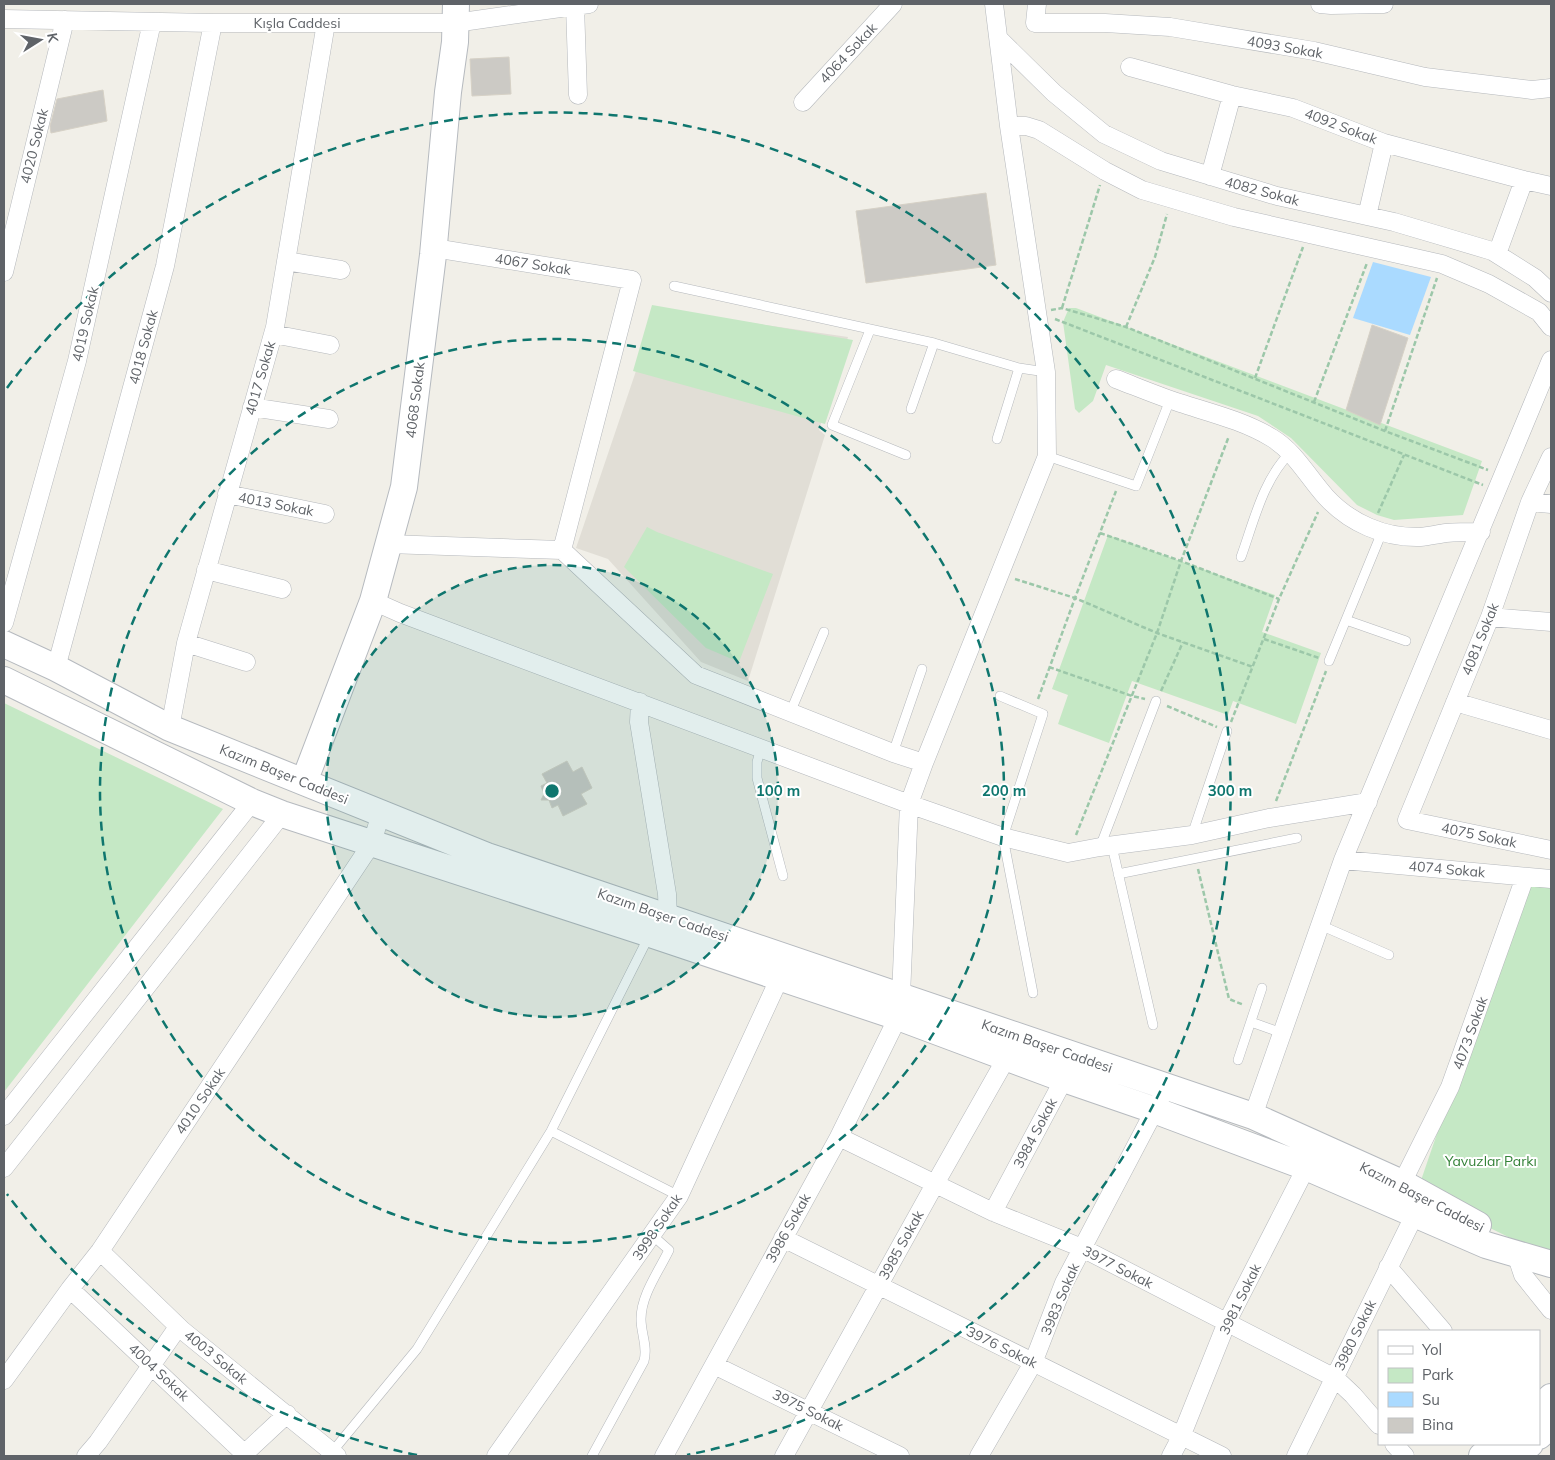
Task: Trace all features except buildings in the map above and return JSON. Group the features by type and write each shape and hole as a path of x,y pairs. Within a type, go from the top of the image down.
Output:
{"main road":[{"name":"4068 Sokak","path":"304,782 373,600 404,487 434,248 448,92 455,42 455,13"},
{"name":"Kazım Başer Caddesi","path":"4,644 56,668 170,728 659,925 780,977 900,1006"},
{"name":"Kazım Başer Caddesi","path":"4,680 252,802 282,814 372,843 659,925 900,1006 1007,1045 1064,1080 1154,1110 1402,1183 1489,1230 1510,1252"},
{"name":"Kazım Başer Caddesi","path":"1007,1045 1063,1051 1253,1116 1312,1156 1415,1214 1486,1245 1551,1264"},
{"path":"1542,1430 1551,1397"},
{"path":"1482,1456 1496,1445"},
{"path":"1514,1456 1526,1445"}],"street":[{"name":"4064 Sokak","path":"802,102 893,4"},
{"path":"900,1006 909,804 1047,456 1046,372 1009,126 994,4"},
{"name":"4093 Sokak","path":"1037,4 1035,23 1105,23 1170,27 1314,51 1425,77 1532,90 1551,88"},
{"path":"1320,4 1384,4"},
{"path":"578,95 582,5"},
{"name":"Kışla Caddesi","path":"4,19 326,23 582,5"},
{"name":"4020 Sokak","path":"4,272 65,20"},
{"name":"4019 Sokak","path":"4,623 77,361 152,22"},
{"name":"4018 Sokak","path":"56,668 165,266 213,23"},
{"name":"4017 Sokak","path":"170,728 186,643 273,334 326,23"},
{"name":"4082 Sokak","path":"998,38 1054,93 1104,134 1160,161 1277,196 1403,225 1492,250 1543,276 1551,293"},
{"name":"4092 Sokak","path":"1130,67 1232,96 1293,108 1384,142 1551,186"},
{"path":"1210,176 1232,96"},
{"path":"1009,126 1026,126 1039,130 1104,171 1142,190 1234,217 1442,264 1489,284 1539,312 1551,327"},
{"path":"1367,216 1384,142"},
{"path":"1497,254 1524,180"},
{"name":"4067 Sokak","path":"434,248 632,280 562,550"},
{"path":"286,261 341,270"},
{"path":"273,334 330,345"},
{"path":"1253,1116 1343,860 1551,360"},
{"path":"1116,379 1170,400 1235,421 1273,438 1290,453 1326,497 1355,521 1377,530 1403,536 1422,537 1445,533 1481,532"},
{"path":"252,407 329,419"},
{"name":"4081 Sokak","path":"1407,820 1490,617 1530,502 1551,457"},
{"name":"4013 Sokak","path":"227,494 325,514"},
{"path":"1530,502 1551,504"},
{"path":"388,544 562,550 696,675 893,753 924,763"},
{"path":"206,570 282,589"},
{"path":"373,600 400,613 909,804 1003,837 1068,853 1192,835 1269,818 1368,802"},
{"path":"1490,617 1551,622"},
{"path":"186,643 246,662"},
{"path":"640,702 639,722 667,894 659,925"},
{"path":"1455,702 1551,730"},
{"path":"4,1116 252,802"},
{"name":"4010 Sokak","path":"4,1380 100,1251 372,843 381,813"},
{"path":"4,1168 282,814"},
{"name":"4075 Sokak","path":"1407,820 1551,850"},
{"name":"4074 Sokak","path":"1343,860 1551,879"},
{"name":"4073 Sokak","path":"1402,1183 1450,1087 1526,877"},
{"name":"3998 Sokak","path":"496,1456 679,1196 780,977"},
{"name":"3986 Sokak","path":"664,1456 839,1137 900,1006"},
{"name":"3985 Sokak","path":"784,1456 935,1184 1007,1045"},
{"path":"1063,1051 1064,1080"},
{"name":"3984 Sokak","path":"993,1212 1064,1080"},
{"name":"3983 Sokak","path":"979,1456 1034,1363 1064,1282 1167,1086"},
{"name":"3977 Sokak","path":"839,1137 993,1212 1082,1248 1335,1378 1353,1395 1378,1425"},
{"name":"3981 Sokak","path":"1171,1456 1181,1437 1227,1322 1312,1156"},
{"name":"3980 Sokak","path":"1296,1456 1415,1214"},
{"name":"3976 Sokak","path":"782,1238 1222,1456"},
{"name":"4003 Sokak","path":"100,1251 178,1327 335,1454"},
{"path":"1510,1252 1524,1275 1551,1310"},
{"path":"1388,1267 1443,1330"},
{"name":"4004 Sokak","path":"70,1289 244,1455"},
{"path":"86,1456 98,1442 178,1327"},
{"name":"3975 Sokak","path":"714,1364 900,1456"},
{"path":"244,1455 287,1414"},
{"path":"1395,1445 1404,1456"}],"lane":[{"path":"674,286 934,343 1020,368 1046,372"},
{"path":"870,330 832,425 906,455"},
{"path":"912,409 934,343"},
{"path":"998,439 1020,368"},
{"path":"1047,456 1136,486 1170,400"},
{"path":"1241,557 1269,480 1281,461 1290,453"},
{"path":"1329,661 1346,620 1377,530"},
{"path":"1346,620 1406,642"},
{"path":"790,713 824,632"},
{"path":"893,753 922,669"},
{"path":"1000,696 1043,714 1003,837 1033,993"},
{"path":"1153,1025 1118,874 1106,847 1156,701"},
{"path":"1192,835 1227,731"},
{"path":"761,748 757,762 757,778 783,876"},
{"path":"1118,874 1297,838"},
{"path":"335,1454 417,1349 551,1131 659,925"},
{"path":"1320,925 1389,955"},
{"path":"1238,1060 1262,988"},
{"path":"1251,1022 1282,1033"},
{"path":"551,1131 679,1196"},
{"path":"592,1456 644,1361 646,1344 642,1326 642,1308 647,1293 670,1250 652,1235"}],"path":[{"path":"1062,308 1104,171"},
{"path":"1126,327 1155,257 1172,199"},
{"path":"1255,379 1308,234"},
{"path":"1314,402 1373,248"},
{"path":"1385,431 1442,264"},
{"path":"1037,312 1062,308 1126,327 1385,431 1501,483"},
{"path":"1037,312 1404,455 1501,483"},
{"path":"1068,853 1157,632 1181,561 1235,421"},
{"path":"1377,530 1404,455"},
{"path":"1034,710 1120,480"},
{"path":"1049,667 1132,696 1156,701 1227,731 1279,599 1326,497"},
{"path":"1100,534 1181,561 1279,599"},
{"path":"1000,574 1075,598 1157,632 1253,667"},
{"path":"1264,639 1329,661 1269,818"},
{"path":"1156,701 1183,642"},
{"path":"1196,858 1229,999 1255,1009"}],"shaded area":[{"path":"657,309 848,337 819,430 825,435 748,681 701,662 608,559 576,548"}],"green space":[{"path":"652,305 853,340 825,424 633,371"},
{"path":"1069,308 1076,308 1482,461 1463,515 1394,520 1377,515 1357,505 1291,438 1258,416 1106,365 1093,401 1079,413 1075,409 1063,322"},
{"path":"647,527 773,574 739,662 706,648 624,567"},
{"path":"1108,535 1275,595 1262,632 1321,653 1296,724 1233,701 1228,715 1132,681 1109,743 1058,724 1068,695 1052,689"},
{"path":"4,703 223,809 4,1092"},
{"name":"Yavuzlar Parkı","path":"1525,877 1551,879 1551,1258 1417,1192"}],"water":[{"path":"1373,262 1431,277 1410,335 1353,318"}]}
